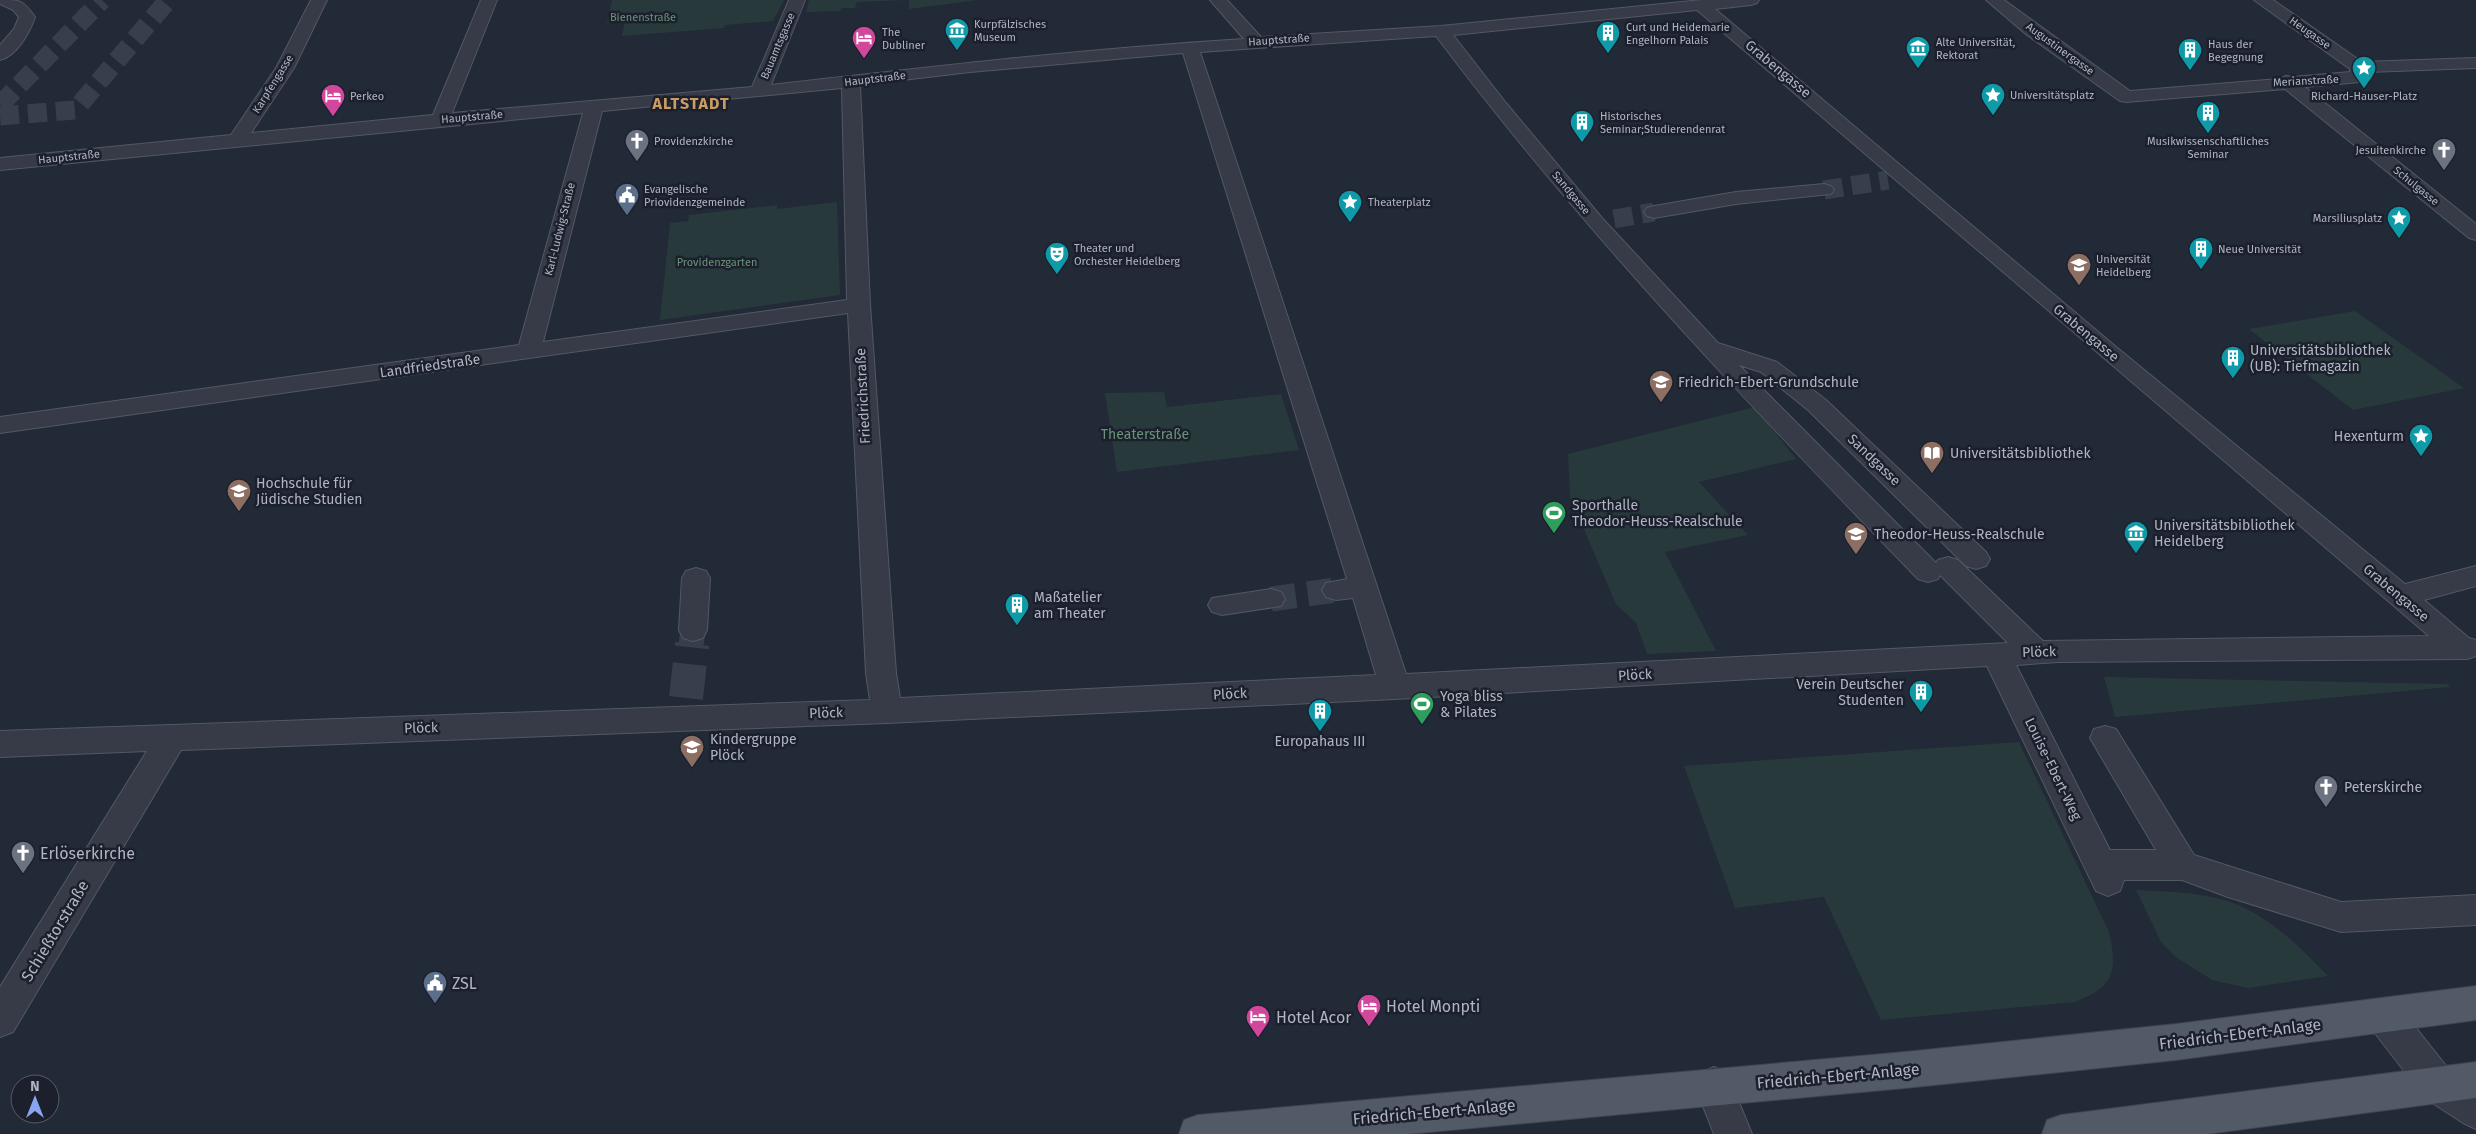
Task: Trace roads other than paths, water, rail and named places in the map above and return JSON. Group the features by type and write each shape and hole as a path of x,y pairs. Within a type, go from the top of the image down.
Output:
{"main road":[{"name":"Friedrich-Ebert-Anlage","path":"1198,1134 1730,1118 1905,1070 2166,1044 2476,1003"},
{"path":"2061,1134 2476,1080"}],"street":[{"path":"0,55 22,31 27,17 19,6 5,0"},
{"name":"Karpfengasse","path":"237,140 285,68 319,0"},
{"path":"440,120 488,0"},
{"name":"Bauamtsgasse","path":"759,92 797,0"},
{"path":"1218,0 1256,42"},
{"name":"Hauptstraße","path":"0,164 440,120 543,107 594,106 759,92 851,82 968,62 1256,42 1343,33 1525,28 1575,18 1672,4 1702,5 1752,0"},
{"name":"Augustinergasse","path":"1994,0 2033,31 2126,97"},
{"name":"Heugasse","path":"2262,0 2358,67"},
{"path":"1562,5 1575,18"},
{"name":"Grabengasse","path":"1702,5 1897,179 2107,351 2399,596 2468,649"},
{"name":"Sandgasse","path":"1441,30 1499,107 1605,220 1710,348 1758,401 1938,570 2036,652"},
{"path":"1190,47 1395,687"},
{"path":"2358,67 2476,63"},
{"name":"Merianstraße","path":"2126,97 2286,81 2360,77 2358,67"},
{"name":"Schulgasse","path":"2286,81 2476,234"},
{"name":"Friedrichstraße","path":"851,82 854,236 859,305 862,407 881,674 887,711"},
{"name":"Karl-Ludwig-Straße","path":"529,352 578,158 594,106"},
{"path":"1654,212 1736,198 1824,190"},
{"name":"Landfriedstraße","path":"0,426 859,305"},
{"name":"Sandgasse","path":"1710,348 1770,367 1817,405 1976,558"},
{"path":"2083,356 2107,351"},
{"path":"2399,596 2476,576"},
{"path":"693,630 696,578"},
{"path":"1336,590 1363,587"},
{"path":"1222,605 1271,599"},
{"name":"Plöck","path":"0,744 172,738 685,708 887,711 1395,687 2036,652 2468,649"},
{"name":"Louise-Ebert-Weg","path":"1996,654 2104,874 2182,865"},
{"name":"Schießtorstraße","path":"0,1020 172,738"},
{"path":"2105,738 2182,865 2228,882 2341,917 2476,910"},
{"path":"2384,1016 2438,1085 2476,1110"}],"tunnel":[{"path":"0,105 102,0"},
{"path":"0,116 75,110 168,0"},
{"path":"1824,190 1888,180"},
{"path":"1614,219 1654,212"},
{"path":"1271,599 1336,590"},
{"path":"691,645 693,630"},
{"path":"686,698 692,644"}],"place":[{"name":"Kurpfälzisches Museum","path":"957,51"},
{"name":"Curt und Heidemarie Engelhorn Palais","path":"1608,54"},
{"name":"The Dubliner","path":"864,59"},
{"name":"Alte Universität, Rektorat","path":"1918,69"},
{"name":"Haus der Begegnung","path":"2190,71"},
{"name":"Richard-Hauser-Platz","path":"2364,89"},
{"name":"Universitätsplatz","path":"1993,116"},
{"name":"Perkeo","path":"333,117"},
{"name":"Musikwissenschaftliches Seminar","path":"2208,134"},
{"name":"Historisches Seminar;Studierendenrat","path":"1582,143"},
{"name":"Providenzkirche","path":"637,162"},
{"name":"Jesuitenkirche","path":"2444,171"},
{"name":"Evangelische Priovidenzgemeinde","path":"627,216"},
{"name":"Theaterplatz","path":"1350,223"},
{"name":"Marsiliusplatz","path":"2399,239"},
{"name":"Neue Universität","path":"2201,270"},
{"name":"Theater und Orchester Heidelberg","path":"1057,275"},
{"name":"Universität Heidelberg","path":"2079,286"},
{"name":"Universitätsbibliothek (UB): Tiefmagazin","path":"2233,379"},
{"name":"Friedrich-Ebert-Grundschule","path":"1661,403"},
{"name":"Hexenturm","path":"2421,457"},
{"name":"Universitätsbibliothek","path":"1932,474"},
{"name":"Hochschule für Jüdische Studien","path":"239,512"},
{"name":"Sporthalle Theodor-Heuss-Realschule","path":"1554,534"},
{"name":"Universitätsbibliothek Heidelberg","path":"2136,554"},
{"name":"Theodor-Heuss-Realschule","path":"1856,555"},
{"name":"Maßatelier am Theater","path":"1017,626"},
{"name":"Verein Deutscher Studenten","path":"1921,713"},
{"name":"Yoga bliss & Pilates","path":"1422,725"},
{"name":"Europahaus III","path":"1320,732"},
{"name":"Kindergruppe Plöck","path":"692,768"},
{"name":"Peterskirche","path":"2326,808"},
{"name":"Erlöserkirche","path":"23,874"},
{"name":"ZSL","path":"435,1004"},
{"name":"Hotel Monpti","path":"1369,1027"},
{"name":"Hotel Acor","path":"1258,1038"}],"district":[{"name":"ALTSTADT","path":"691,103"}],"park label":[{"name":"Bienenstraße","path":"643,17"},
{"name":"Providenzgarten","path":"717,262"},
{"name":"Theaterstraße","path":"1145,434"}]}
